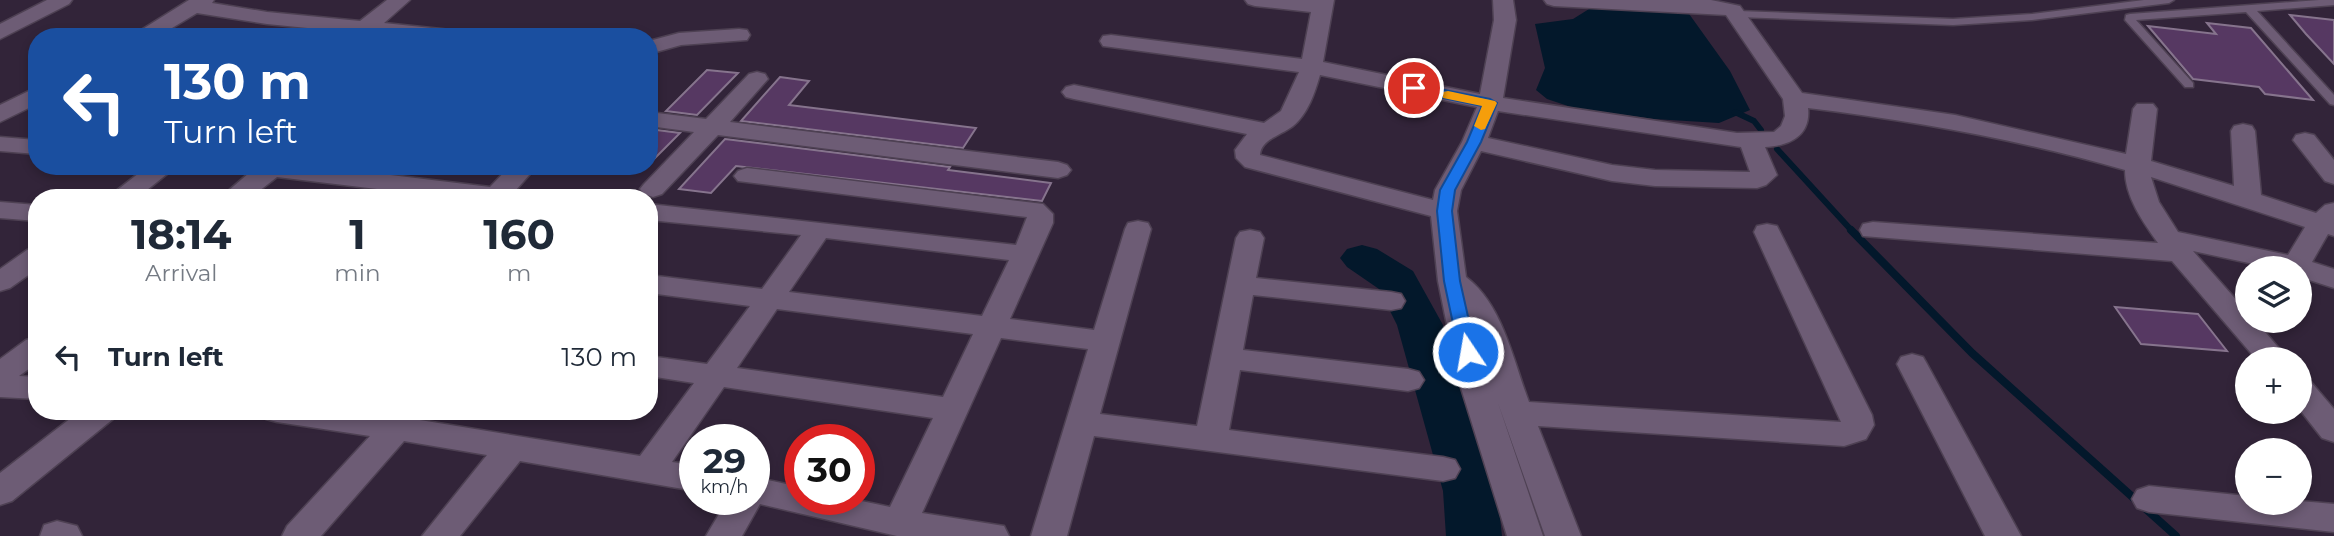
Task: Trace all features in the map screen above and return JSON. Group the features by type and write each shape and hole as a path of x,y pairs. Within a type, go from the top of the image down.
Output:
{"street":[{"path":"0,33 62,0"},
{"path":"365,28 400,0"},
{"path":"1255,0 1323,4 1313,67 1291,116 1266,131 1247,153 1254,162 1444,211"},
{"path":"1503,0 1505,20 1490,103 1474,142 1448,190 1444,211 1452,281 1473,375 1525,536"},
{"path":"1111,41 1313,67 1490,103 1750,140 1780,139 1791,130 1797,116 1795,99 1738,14 1723,7 1553,0"},
{"path":"156,28 199,3 335,28"},
{"path":"272,28 284,20"},
{"path":"658,45 679,39 738,35"},
{"path":"658,192 712,127 757,79"},
{"path":"0,91 28,94"},
{"path":"1074,92 1266,131"},
{"path":"0,115 28,99"},
{"path":"1795,99 1903,113 1986,129 2139,167 2248,201 2330,221 2303,256"},
{"path":"2145,109 2138,181 2146,204 2174,245 2263,347"},
{"path":"658,120 1058,170"},
{"path":"2243,131 2248,201"},
{"path":"1474,142 1612,173 1655,178 1758,180 1764,175 1750,140"},
{"path":"2305,140 2334,176"},
{"path":"0,144 28,146"},
{"path":"133,189 152,175"},
{"path":"243,189 257,175"},
{"path":"308,175 381,189"},
{"path":"393,189 409,175"},
{"path":"747,176 1041,214 900,523"},
{"path":"650,468 768,298 850,188"},
{"path":"658,201 818,229 1025,254"},
{"path":"0,210 28,212"},
{"path":"1049,536 1138,229"},
{"path":"1873,230 2174,245 2241,256"},
{"path":"1519,413 1844,434 1854,431 1858,425 1856,415 1767,232"},
{"path":"1211,439 1250,238"},
{"path":"0,282 28,262"},
{"path":"2312,271 2334,279"},
{"path":"1452,281 1471,295 1478,306 1563,536"},
{"path":"658,285 1106,341"},
{"path":"1241,285 1391,301"},
{"path":"0,374 28,354"},
{"path":"1227,358 1408,380"},
{"path":"1912,364 2003,536"},
{"path":"658,367 951,409"},
{"path":"0,386 28,388"},
{"path":"2312,404 2334,430"},
{"path":"0,492 91,420"},
{"path":"300,536 402,420"},
{"path":"407,420 513,446 679,474"},
{"path":"1082,423 1443,469"},
{"path":"440,536 513,446"},
{"path":"770,494 900,523 991,536"},
{"path":"2149,499 2334,519"},
{"path":"724,536 736,515"}],"lane":[{"path":"1738,14 1953,22 2032,17 2169,0"},
{"path":"2189,85 2130,17 2334,2"},
{"path":"2248,8 2334,102"}],"water":[{"path":"1589,9 1687,11 1730,71 1750,110 1719,123 1654,119 1574,108 1547,99 1536,90 1545,68 1535,24 1573,19"}],"building":[{"path":"2290,15 2334,20 2334,64 2306,34"},
{"path":"2207,23 2251,28 2313,100 2265,94 2259,87 2193,79 2148,26 2216,34"},
{"path":"707,70 738,73 697,115 666,111"},
{"path":"780,77 809,81 789,105 976,128 963,148 741,121"},
{"path":"658,130 680,133 658,155"},
{"path":"725,139 950,167 948,170 1051,183 1042,201 736,166 711,193 679,189"},
{"path":"2115,307 2198,314 2227,351 2141,344"}],"waterway":[{"path":"1735,112 1754,121 1761,130"},
{"path":"1777,149 1853,232"},
{"path":"1851,230 1972,353 2176,536"},
{"path":"1362,258 1397,281 1420,325 1470,491 1474,536"}],"slow traffic":[{"path":"1448,95 1490,103 1481,126"}],"route":[{"path":"1414,88 1490,103 1474,142 1448,190 1444,211 1452,281 1468,352"}]}
